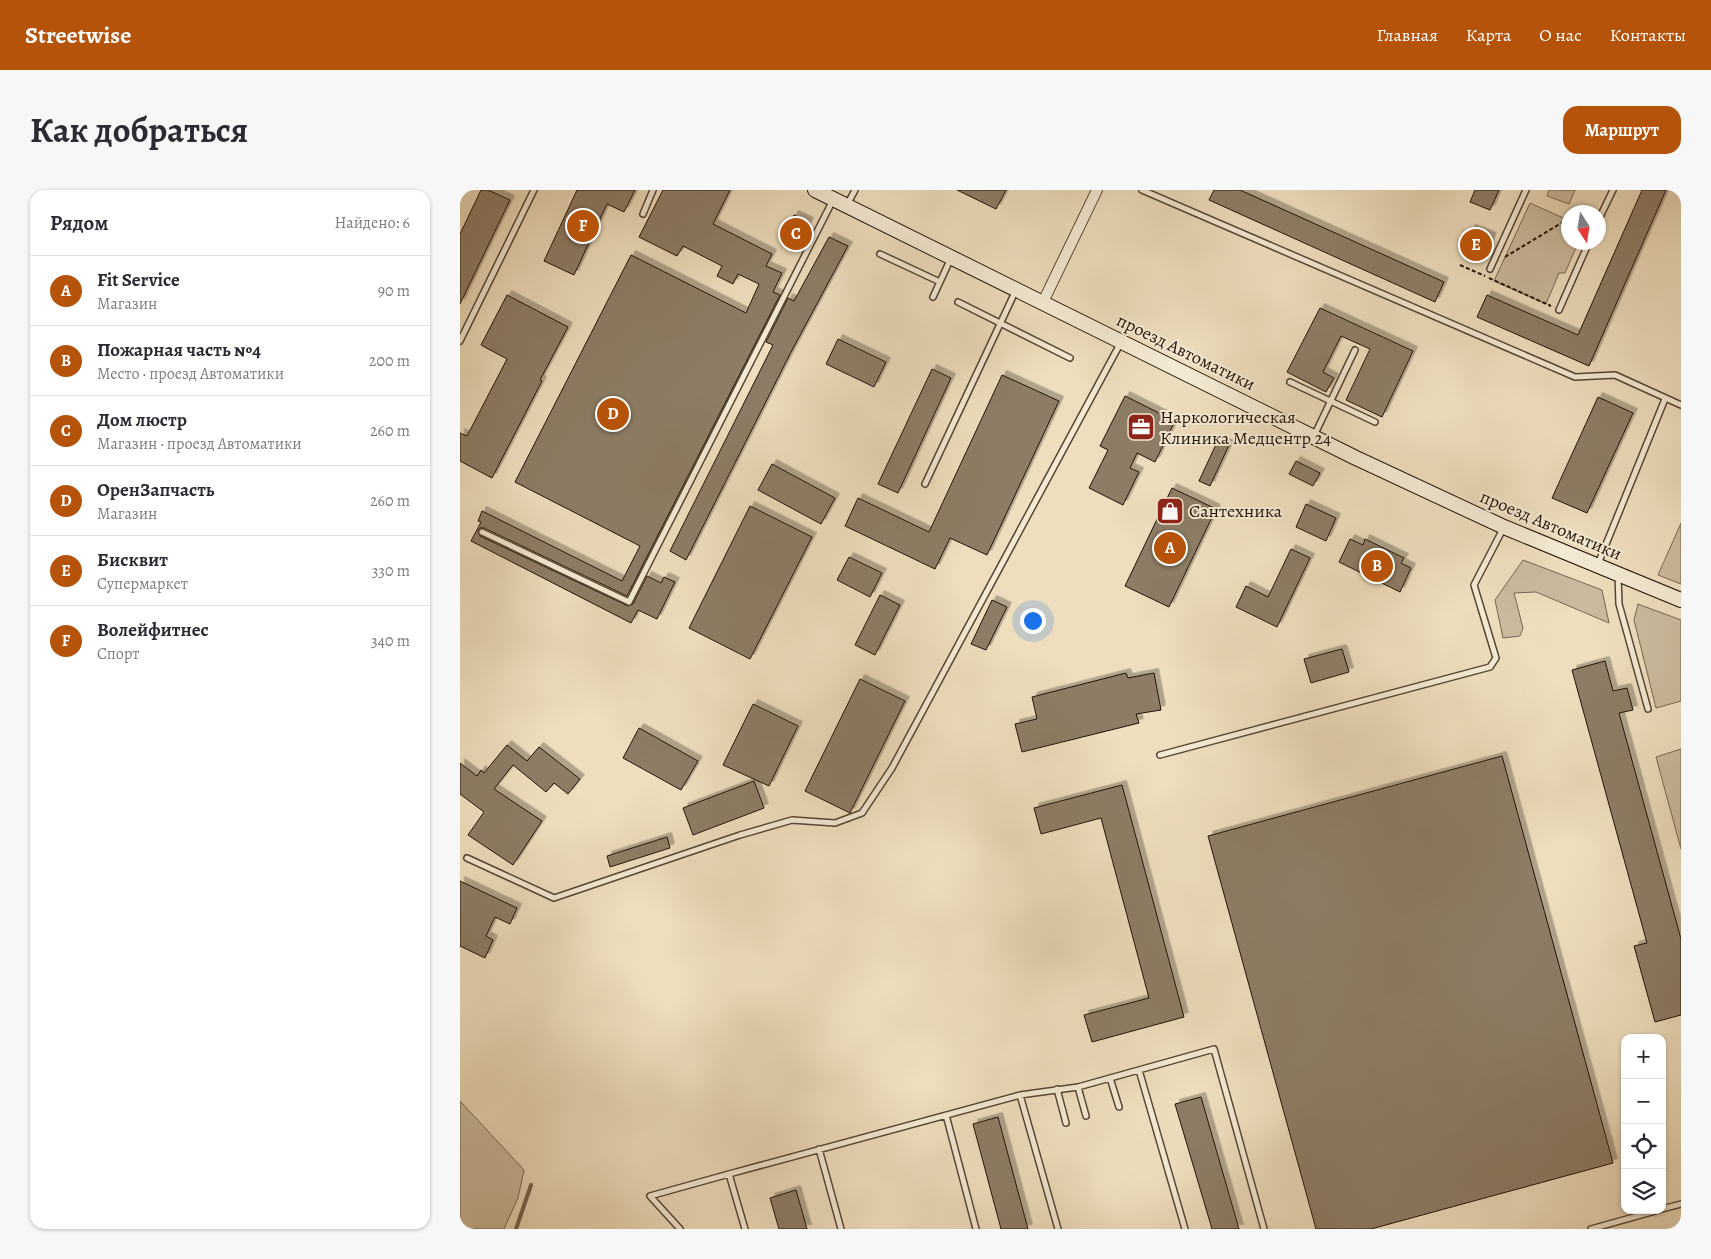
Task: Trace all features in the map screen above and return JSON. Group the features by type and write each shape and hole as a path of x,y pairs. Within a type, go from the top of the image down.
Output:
{"main road":[{"name":"проезд Автоматики","path":"815,190 1314,437 1504,527 1681,600"}],"street":[{"path":"1043,302 1096,190"}],"lane":[{"path":"460,341 534,190"},
{"path":"643,214 653,190"},
{"path":"847,206 855,190"},
{"path":"1142,190 1575,377 1615,376 1681,406"},
{"path":"1490,269 1526,190"},
{"path":"1605,205 1612,190"},
{"path":"482,532 629,602 833,199"},
{"path":"1559,310 1585,250"},
{"path":"880,254 940,282"},
{"path":"932,297 951,257"},
{"path":"925,484 1016,289"},
{"path":"958,302 1070,358"},
{"path":"466,858 554,898 740,835 792,820 835,823 862,813 892,768 1121,341"},
{"path":"1314,437 1355,350"},
{"path":"1290,382 1375,422"},
{"path":"1597,566 1666,398"},
{"path":"1160,755 1490,667 1496,658 1474,585 1504,527"},
{"path":"1618,575 1619,604 1648,710"},
{"path":"680,1229 650,1196 1020,1095 1078,1087 1214,1049 1264,1229"},
{"path":"1139,1070 1185,1229"},
{"path":"1110,1078 1119,1107"},
{"path":"1078,1087 1086,1116"},
{"path":"1057,1090 1066,1123"},
{"path":"1020,1095 1058,1229"},
{"path":"946,1115 976,1229"},
{"path":"819,1149 841,1229"},
{"path":"728,1174 745,1229"},
{"path":"1666,1208 1681,1204"},
{"path":"1591,1229 1645,1214"}],"path":[{"path":"1481,275 1502,258 1561,223"},
{"path":"1460,265 1559,310"}],"shaded area":[{"path":"1549,190 1575,190 1569,204 1547,196"},
{"path":"1530,203 1561,217 1561,250 1575,250 1565,273 1559,273 1546,304 1494,281"},
{"path":"1681,523 1681,584 1658,575"},
{"path":"1523,560 1602,590 1609,623 1536,592 1514,593 1523,628 1520,636 1503,638 1495,600"},
{"path":"1638,604 1681,620 1681,701 1656,708 1634,620"},
{"path":"1681,749 1681,849 1656,757"},
{"path":"460,1101 524,1170 518,1198 504,1229 460,1229"}],"building":[{"path":"481,190 488,190 510,200 460,304 460,234"},
{"path":"577,190 635,190 624,212 607,204 574,275 544,261"},
{"path":"663,190 730,190 713,224 772,254 766,266 782,273 773,292 780,295 627,596 484,528 480,528 478,532 480,536 628,606 633,604 647,576 661,583 664,577 675,582 657,619 638,610 631,623 471,541 481,522 478,521 482,511 622,581 640,546 515,482 631,255 746,313 759,284 738,274 733,284 717,276 722,266 683,246 677,256 639,237"},
{"path":"957,190 1006,190 996,209"},
{"path":"1214,190 1240,190 1444,282 1435,302 1209,200"},
{"path":"1475,190 1499,190 1490,210 1470,202"},
{"path":"1642,190 1666,190 1589,366 1477,317 1487,295 1578,335"},
{"path":"794,215 809,222 799,241 784,233"},
{"path":"1471,229 1492,237 1481,261 1461,253"},
{"path":"829,237 848,246 790,354 686,560 670,551 773,345 766,342 788,298 794,301"},
{"path":"507,295 568,327 492,478 460,461 460,433 467,436 507,359 481,345"},
{"path":"1320,308 1413,351 1382,417 1346,400 1370,349 1341,336 1323,372 1334,378 1326,392 1287,372"},
{"path":"838,339 886,362 874,387 826,364"},
{"path":"932,369 951,378 898,493 878,484"},
{"path":"1002,375 1059,401 987,555 950,538 935,569 845,526 858,498 929,532"},
{"path":"1125,396 1175,421 1155,462 1137,453 1130,468 1139,472 1123,505 1089,488 1108,450 1100,446"},
{"path":"1598,397 1633,413 1587,513 1552,498"},
{"path":"1218,440 1229,445 1210,486 1199,481"},
{"path":"1296,461 1320,473 1313,486 1289,474"},
{"path":"772,464 835,498 821,524 758,490"},
{"path":"1172,488 1216,509 1169,607 1125,586"},
{"path":"1306,504 1336,518 1326,541 1296,527"},
{"path":"750,506 812,537 750,659 689,628"},
{"path":"1350,539 1363,545 1365,539 1404,558 1401,563 1411,568 1400,592 1339,562"},
{"path":"1291,549 1310,558 1277,627 1236,607 1246,586 1268,597"},
{"path":"849,557 882,573 870,597 837,580"},
{"path":"880,595 900,605 875,655 855,645"},
{"path":"992,600 1007,607 986,650 971,644"},
{"path":"1342,649 1349,672 1311,683 1304,659"},
{"path":"1605,661 1613,691 1627,688 1633,710 1619,713 1681,939 1681,1015 1655,1022 1634,946 1647,943 1572,670"},
{"path":"1126,673 1128,678 1154,673 1161,710 1136,714 1139,723 1022,752 1015,724 1037,719 1032,697"},
{"path":"860,679 905,701 850,813 805,791"},
{"path":"753,704 798,726 769,786 723,765"},
{"path":"639,728 698,761 681,790 623,758"},
{"path":"507,745 527,761 539,747 580,779 568,794 554,783 546,792 513,765 494,789 542,821 513,865 468,835 484,812 460,794 460,763 477,776 481,770 484,773"},
{"path":"1502,756 1613,1163 1371,1229 1316,1229 1208,836"},
{"path":"754,781 764,808 693,835 683,808"},
{"path":"1122,785 1184,1017 1092,1042 1084,1015 1149,998 1101,818 1041,834 1034,808"},
{"path":"667,837 670,848 610,867 607,856"},
{"path":"460,881 517,908 510,924 495,917 486,936 493,940 485,958 460,946"},
{"path":"1201,1097 1239,1229 1212,1229 1175,1104"},
{"path":"998,1117 1028,1229 1001,1229 973,1124"},
{"path":"796,1190 807,1229 779,1229 770,1198"}],"waterway":[{"path":"516,1229 531,1185"}],"place":[{"name":"Волейфитнес","path":"583,226"},
{"name":"Дом люстр","path":"796,234"},
{"name":"Бисквит","path":"1476,245"},
{"name":"ОренЗапчасть","path":"613,414"},
{"name":"Наркологическая Клиника Медцентр 24","path":"1141,427"},
{"name":"Сантехника","path":"1170,511"},
{"name":"Fit Service","path":"1170,548"},
{"name":"Пожарная часть №4","path":"1377,566"}]}
